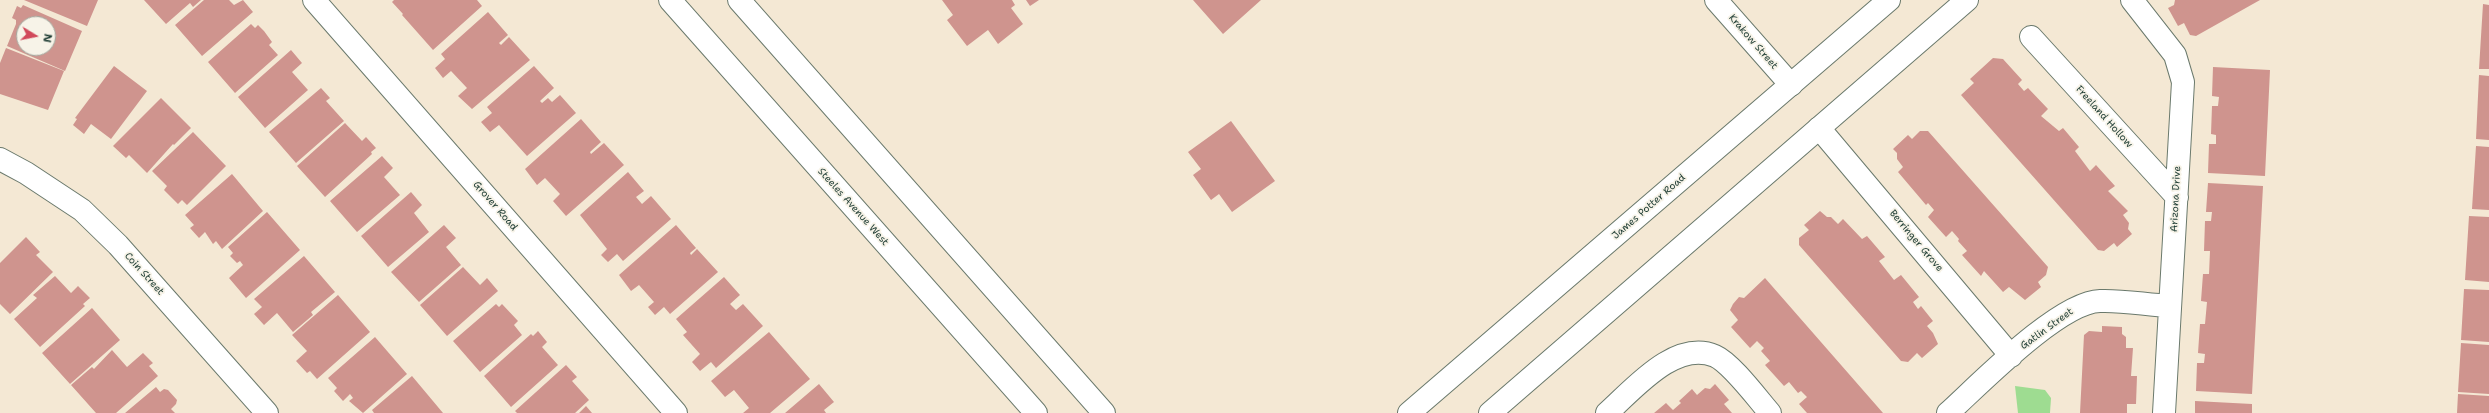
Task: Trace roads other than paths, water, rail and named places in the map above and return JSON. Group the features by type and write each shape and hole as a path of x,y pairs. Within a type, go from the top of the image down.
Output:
{"street":[{"name":"Grover Road","path":"314,0 676,413"},
{"name":"Steeles Avenue West","path":"670,0 1036,413"},
{"path":"739,0 1104,413"},
{"name":"Krakow Street","path":"1716,0 1791,85"},
{"name":"James Potter Road","path":"1409,413 1889,0"},
{"path":"1490,413 1967,0"},
{"name":"Arizona Drive","path":"2132,0 2175,56 2183,82 2164,413"},
{"name":"Freeland Hollow","path":"2031,37 2176,197"},
{"name":"Berringer Grove","path":"1819,128 2011,356"},
{"name":"Coin Street","path":"0,159 26,173 82,210 118,245 268,413"},
{"name":"Gatlin Street","path":"1948,413 2011,356 2059,318 2078,306 2099,301 2170,306"},
{"path":"1607,413 1667,360 1691,352 1715,356 1736,374 1770,413"}]}
